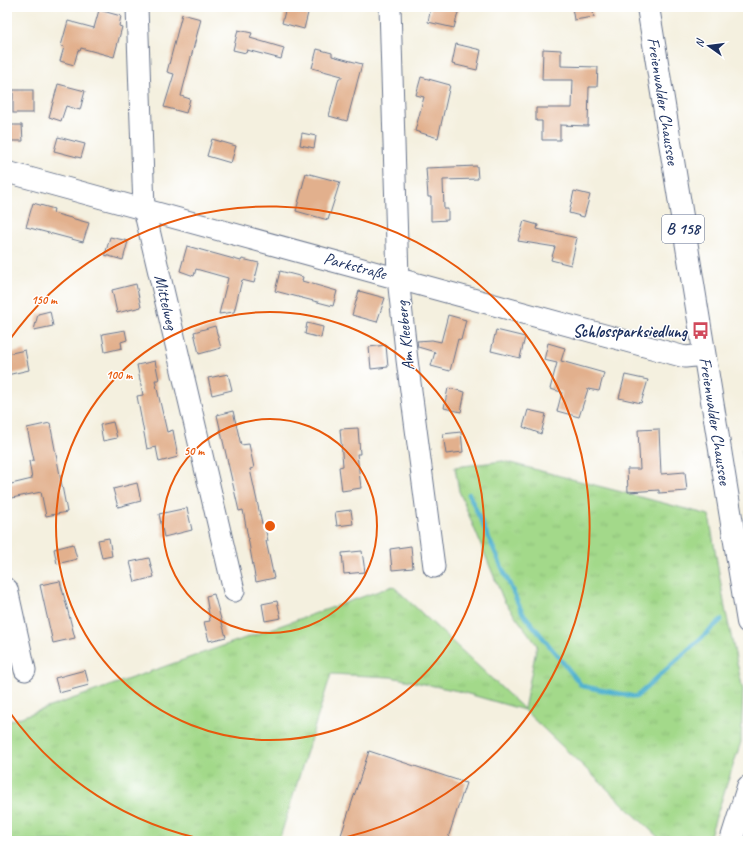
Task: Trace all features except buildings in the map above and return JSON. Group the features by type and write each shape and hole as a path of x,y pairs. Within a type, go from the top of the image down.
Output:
{"main road":[{"name":"Freienwalder Chaussee","path":"648,7 748,622"},
{"path":"731,841 748,787"}],"street":[{"name":"Mittelweg","path":"138,7 144,209 234,591"},
{"name":"Am Kleeberg","path":"390,7 398,278 407,360 434,567"},
{"name":"Parkstraße","path":"7,172 687,357 704,355"},
{"path":"7,589 25,670"}],"green space":[{"path":"748,446 748,491 742,450"},
{"path":"503,461 709,515 725,608 743,690 741,742 708,841 662,841 524,710 458,691 391,677 331,674 279,841 7,841 7,722 393,586 524,709 537,645 504,601 459,491 455,467"}],"waterway":[{"path":"469,494 522,612 582,686 636,697 721,620"}],"place":[{"name":"Schlossparksiedlung","path":"700,331"}]}
